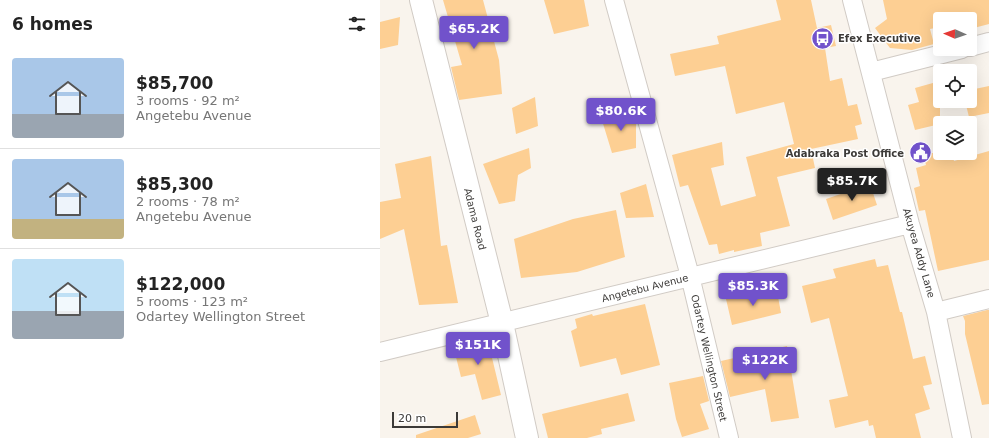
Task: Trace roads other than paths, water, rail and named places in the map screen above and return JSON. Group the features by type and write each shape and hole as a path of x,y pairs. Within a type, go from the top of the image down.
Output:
{"street":[{"name":"Adama Road","path":"421,0 502,323 527,438"},
{"name":"Odartey Wellington Street","path":"614,0 690,276 729,438"},
{"name":"Akuyea Addy Lane","path":"852,0 910,224 936,312 962,438"},
{"path":"977,45 989,42"},
{"path":"871,72 934,56"},
{"name":"Angetebu Avenue","path":"380,352 910,224"},
{"path":"936,312 989,299"}],"place":[{"name":"Efex Executive","path":"822,38"},
{"name":"Adabraka Post Office","path":"920,153"}]}
